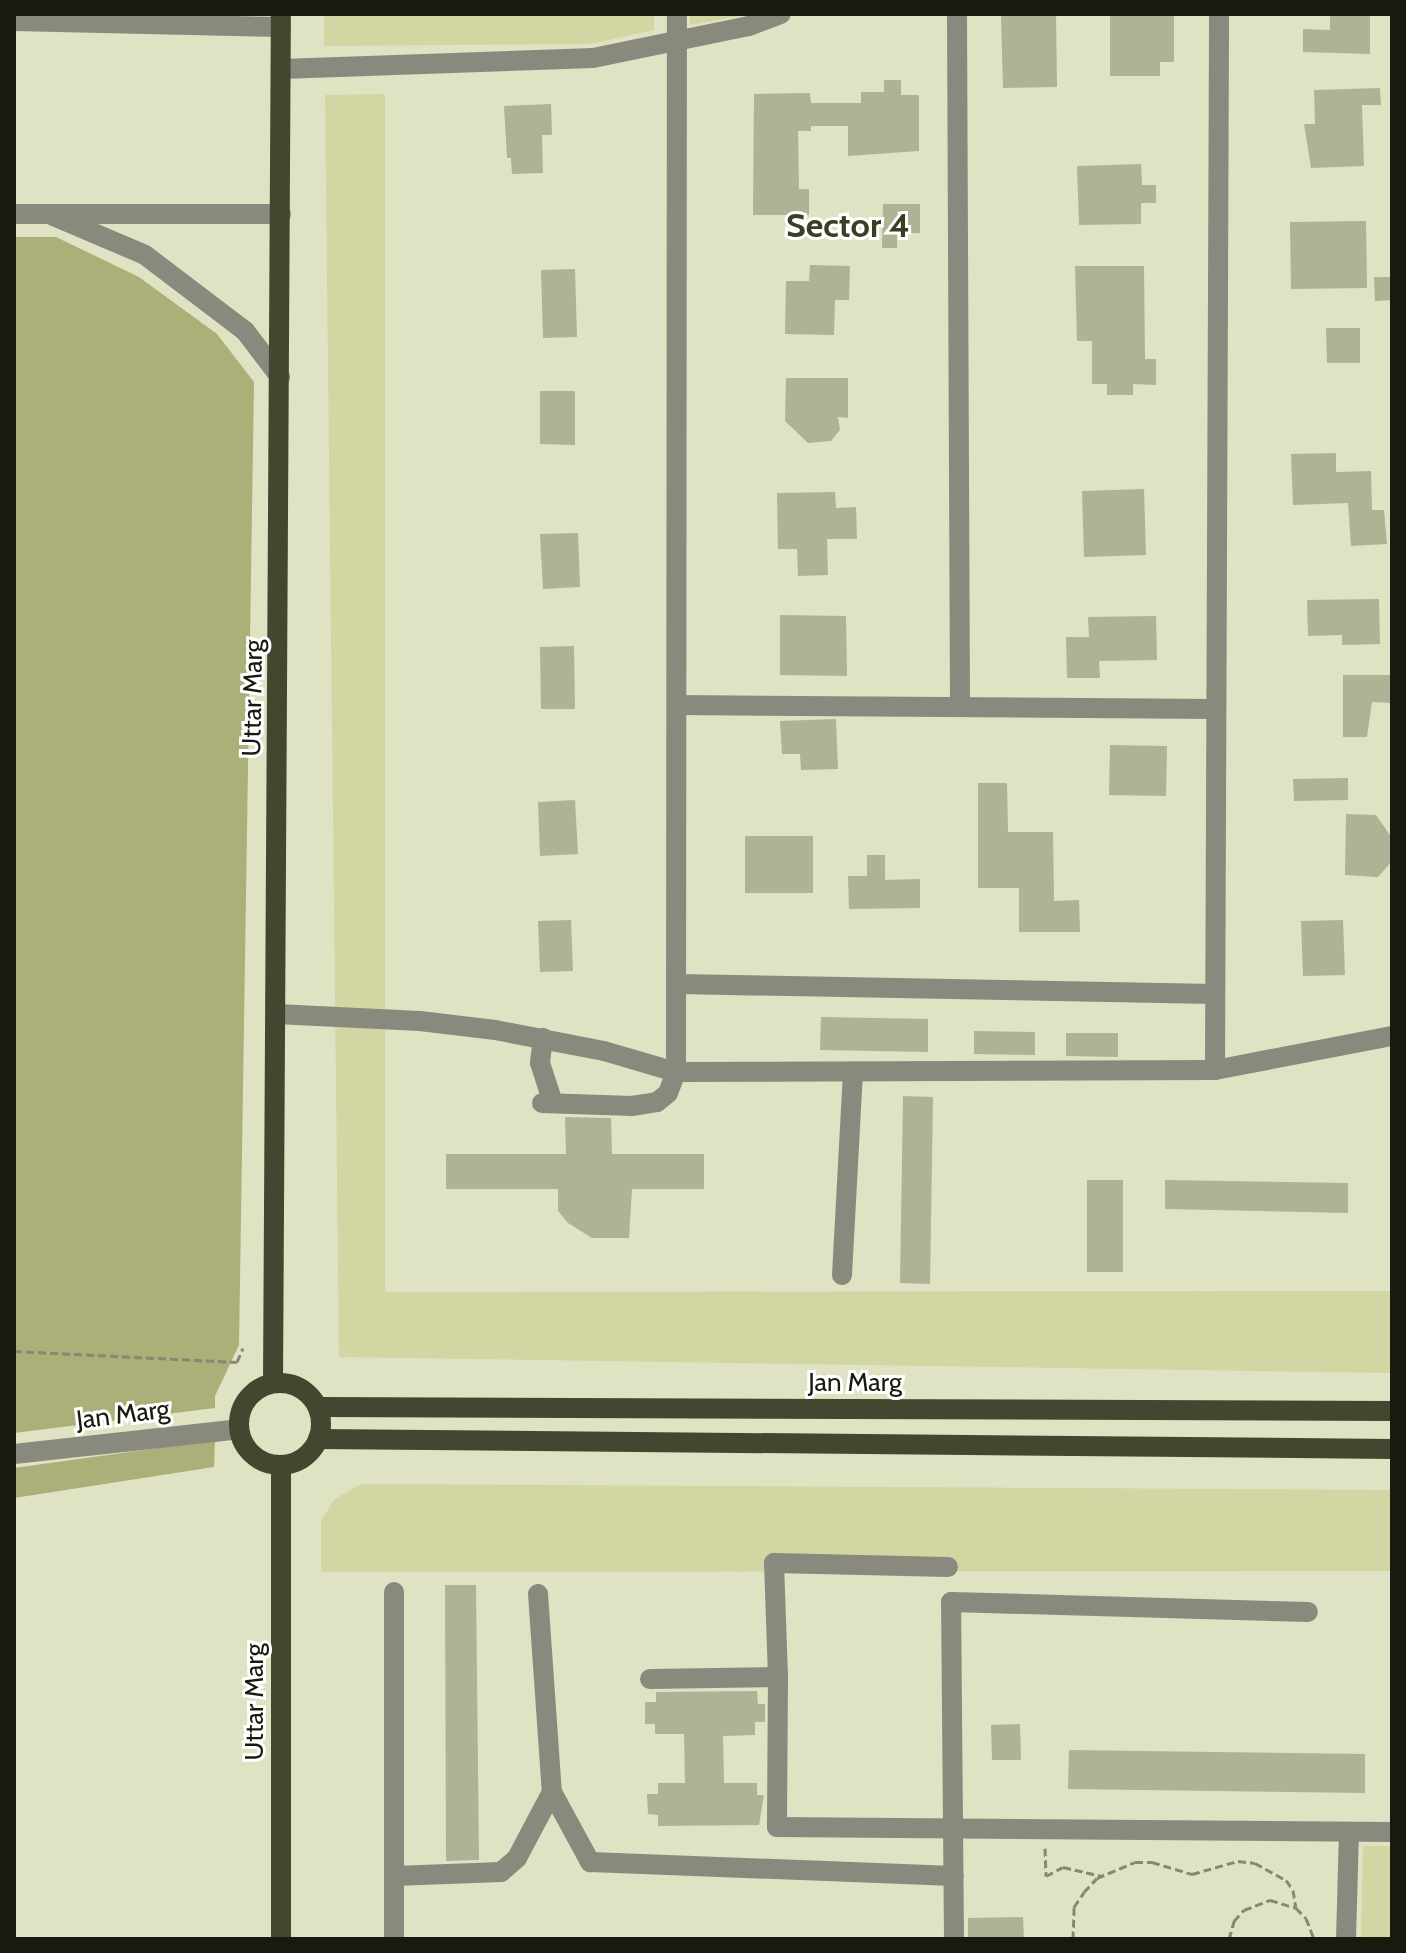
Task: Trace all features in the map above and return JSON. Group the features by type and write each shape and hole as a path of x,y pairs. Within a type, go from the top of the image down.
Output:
{"main road":[{"name":"Uttar Marg","path":"273,1383 281,21"},
{"path":"273,1383 295,1385 308,1394 318,1407 321,1423 318,1439 310,1452 294,1463 266,1463 251,1454 239,1429 240,1410 250,1395 273,1383"},
{"name":"Jan Marg","path":"318,1407 1392,1411"},
{"path":"318,1439 1392,1449"},
{"name":"Uttar Marg","path":"281,1465 281,1939"}],"street":[{"path":"543,1038 540,1063 547,1103 632,1106 657,1102 668,1093 676,1072 677,14"},
{"path":"281,69 593,58 749,26 781,14"},
{"path":"957,14 960,707"},
{"path":"1215,1070 1219,14"},
{"path":"14,21 281,21"},
{"path":"14,214 281,214"},
{"path":"49,214 145,255 245,331 280,377"},
{"path":"677,705 1215,709"},
{"path":"677,984 1214,994"},
{"path":"276,1014 420,1021 543,1038 604,1051 676,1072 1215,1070 1392,1036"},
{"path":"842,1275 853,1073"},
{"name":"Jan Marg","path":"14,1454 239,1429"},
{"path":"954,1939 954,1827 951,1602 947,1560 774,1563 778,1677 777,1827 954,1827 1392,1832"},
{"path":"394,1592 394,1939"},
{"path":"538,1594 552,1792 587,1859 594,1865 954,1876"},
{"path":"951,1602 1308,1612"},
{"path":"650,1679 778,1677"},
{"path":"394,1876 501,1872 517,1858 552,1792"},
{"path":"1346,1939 1349,1832"}],"path":[{"path":"14,1351 237,1362 243,1348"},
{"path":"1044,1829 1046,1876 1051,1877 1063,1867 1102,1876"},
{"path":"1073,1939 1074,1907 1102,1876 1135,1862 1152,1862 1192,1874 1238,1861 1255,1863 1286,1880 1293,1890 1296,1908"},
{"path":"1229,1939 1234,1921 1256,1903 1270,1900 1296,1908 1306,1918 1314,1939"}],"green space":[{"path":"324,14 654,14 654,30 590,44 324,46"},
{"path":"690,14 751,14 690,25"},
{"path":"385,94 385,1292 1392,1291 1392,1373 339,1357 325,95"},
{"path":"14,237 56,237 139,277 217,334 254,382 239,1345 215,1396 215,1408 14,1433"},
{"path":"215,1440 214,1467 14,1498 14,1468"},
{"path":"361,1484 1392,1490 1392,1571 321,1572 321,1520 335,1499"},
{"path":"1363,1846 1392,1846 1392,1939 1361,1939"}],"building":[{"path":"1001,14 1056,14 1057,87 1003,88"},
{"path":"1110,14 1174,14 1174,62 1160,62 1160,76 1110,76"},
{"path":"1330,14 1370,14 1370,54 1303,52 1303,29 1330,30"},
{"path":"884,80 901,80 901,95 919,95 919,151 848,156 848,126 811,126 811,131 798,131 799,189 809,189 809,215 753,215 754,94 810,93 811,103 861,103 861,92 884,92"},
{"path":"1380,88 1381,105 1362,105 1364,166 1311,168 1304,124 1315,124 1314,90"},
{"path":"551,104 552,135 542,135 543,173 512,174 511,158 507,158 504,106"},
{"path":"1141,164 1142,185 1156,185 1156,203 1141,203 1141,224 1079,225 1077,166"},
{"path":"883,204 920,204 920,233 897,233 897,248 882,248"},
{"path":"1366,221 1367,288 1291,289 1290,222"},
{"path":"810,265 850,266 849,300 835,300 834,335 785,334 786,281 809,281"},
{"path":"1075,266 1144,266 1145,359 1156,359 1156,385 1133,384 1133,395 1107,395 1107,384 1092,384 1092,341 1077,341"},
{"path":"575,269 577,337 543,338 541,270"},
{"path":"1374,277 1392,277 1392,300 1375,301"},
{"path":"1326,328 1360,328 1360,363 1327,363"},
{"path":"786,378 848,378 848,418 838,417 840,430 831,441 808,443 785,421"},
{"path":"540,391 575,391 575,445 540,444"},
{"path":"1336,453 1336,472 1371,471 1372,510 1384,510 1387,544 1351,546 1348,503 1293,505 1291,454"},
{"path":"1144,489 1146,555 1084,557 1082,491"},
{"path":"835,492 836,508 856,507 857,539 827,539 828,575 798,576 797,549 778,549 777,493"},
{"path":"578,533 580,587 543,589 540,534"},
{"path":"1379,599 1380,644 1342,645 1342,635 1308,636 1307,600"},
{"path":"780,615 846,616 847,676 780,675"},
{"path":"1156,616 1157,660 1099,661 1100,678 1067,678 1066,637 1089,637 1088,617"},
{"path":"574,646 575,709 541,709 540,647"},
{"path":"1343,675 1392,675 1392,703 1372,702 1367,737 1343,737"},
{"path":"836,719 838,769 801,770 800,754 782,754 780,721"},
{"path":"1110,745 1167,746 1166,796 1109,795"},
{"path":"1348,778 1348,800 1294,801 1293,779"},
{"path":"978,783 1007,783 1008,832 1053,832 1054,901 1079,900 1080,932 1019,932 1019,888 978,888"},
{"path":"575,800 578,854 540,856 538,802"},
{"path":"1346,814 1376,815 1392,838 1392,861 1378,877 1345,875"},
{"path":"745,836 813,836 813,893 745,893"},
{"path":"867,855 885,855 885,880 920,879 920,908 849,909 848,876 867,876"},
{"path":"571,920 573,971 540,972 538,921"},
{"path":"1343,920 1345,975 1303,976 1301,921"},
{"path":"821,1017 928,1019 928,1052 820,1050"},
{"path":"974,1031 1035,1032 1035,1055 974,1054"},
{"path":"1066,1033 1118,1033 1118,1057 1066,1056"},
{"path":"903,1096 933,1097 930,1284 900,1283"},
{"path":"565,1117 611,1118 612,1154 704,1154 704,1189 632,1189 629,1238 592,1238 568,1223 558,1211 558,1189 446,1189 446,1154 566,1154"},
{"path":"1087,1180 1123,1180 1123,1272 1087,1272"},
{"path":"1165,1180 1348,1183 1348,1213 1165,1209"},
{"path":"445,1585 476,1585 479,1860 446,1861"},
{"path":"757,1691 758,1704 765,1704 765,1722 755,1722 755,1735 723,1736 724,1783 757,1783 757,1795 764,1795 759,1825 658,1826 658,1815 648,1814 647,1794 658,1794 658,1783 685,1783 684,1734 655,1734 655,1724 645,1724 645,1702 656,1702 656,1692"},
{"path":"1020,1724 1021,1760 992,1760 991,1725"},
{"path":"1069,1750 1365,1754 1365,1793 1068,1789"},
{"path":"1023,1917 1024,1939 968,1939 968,1918"}],"district":[{"name":"Sector 4","path":"848,226"}]}
